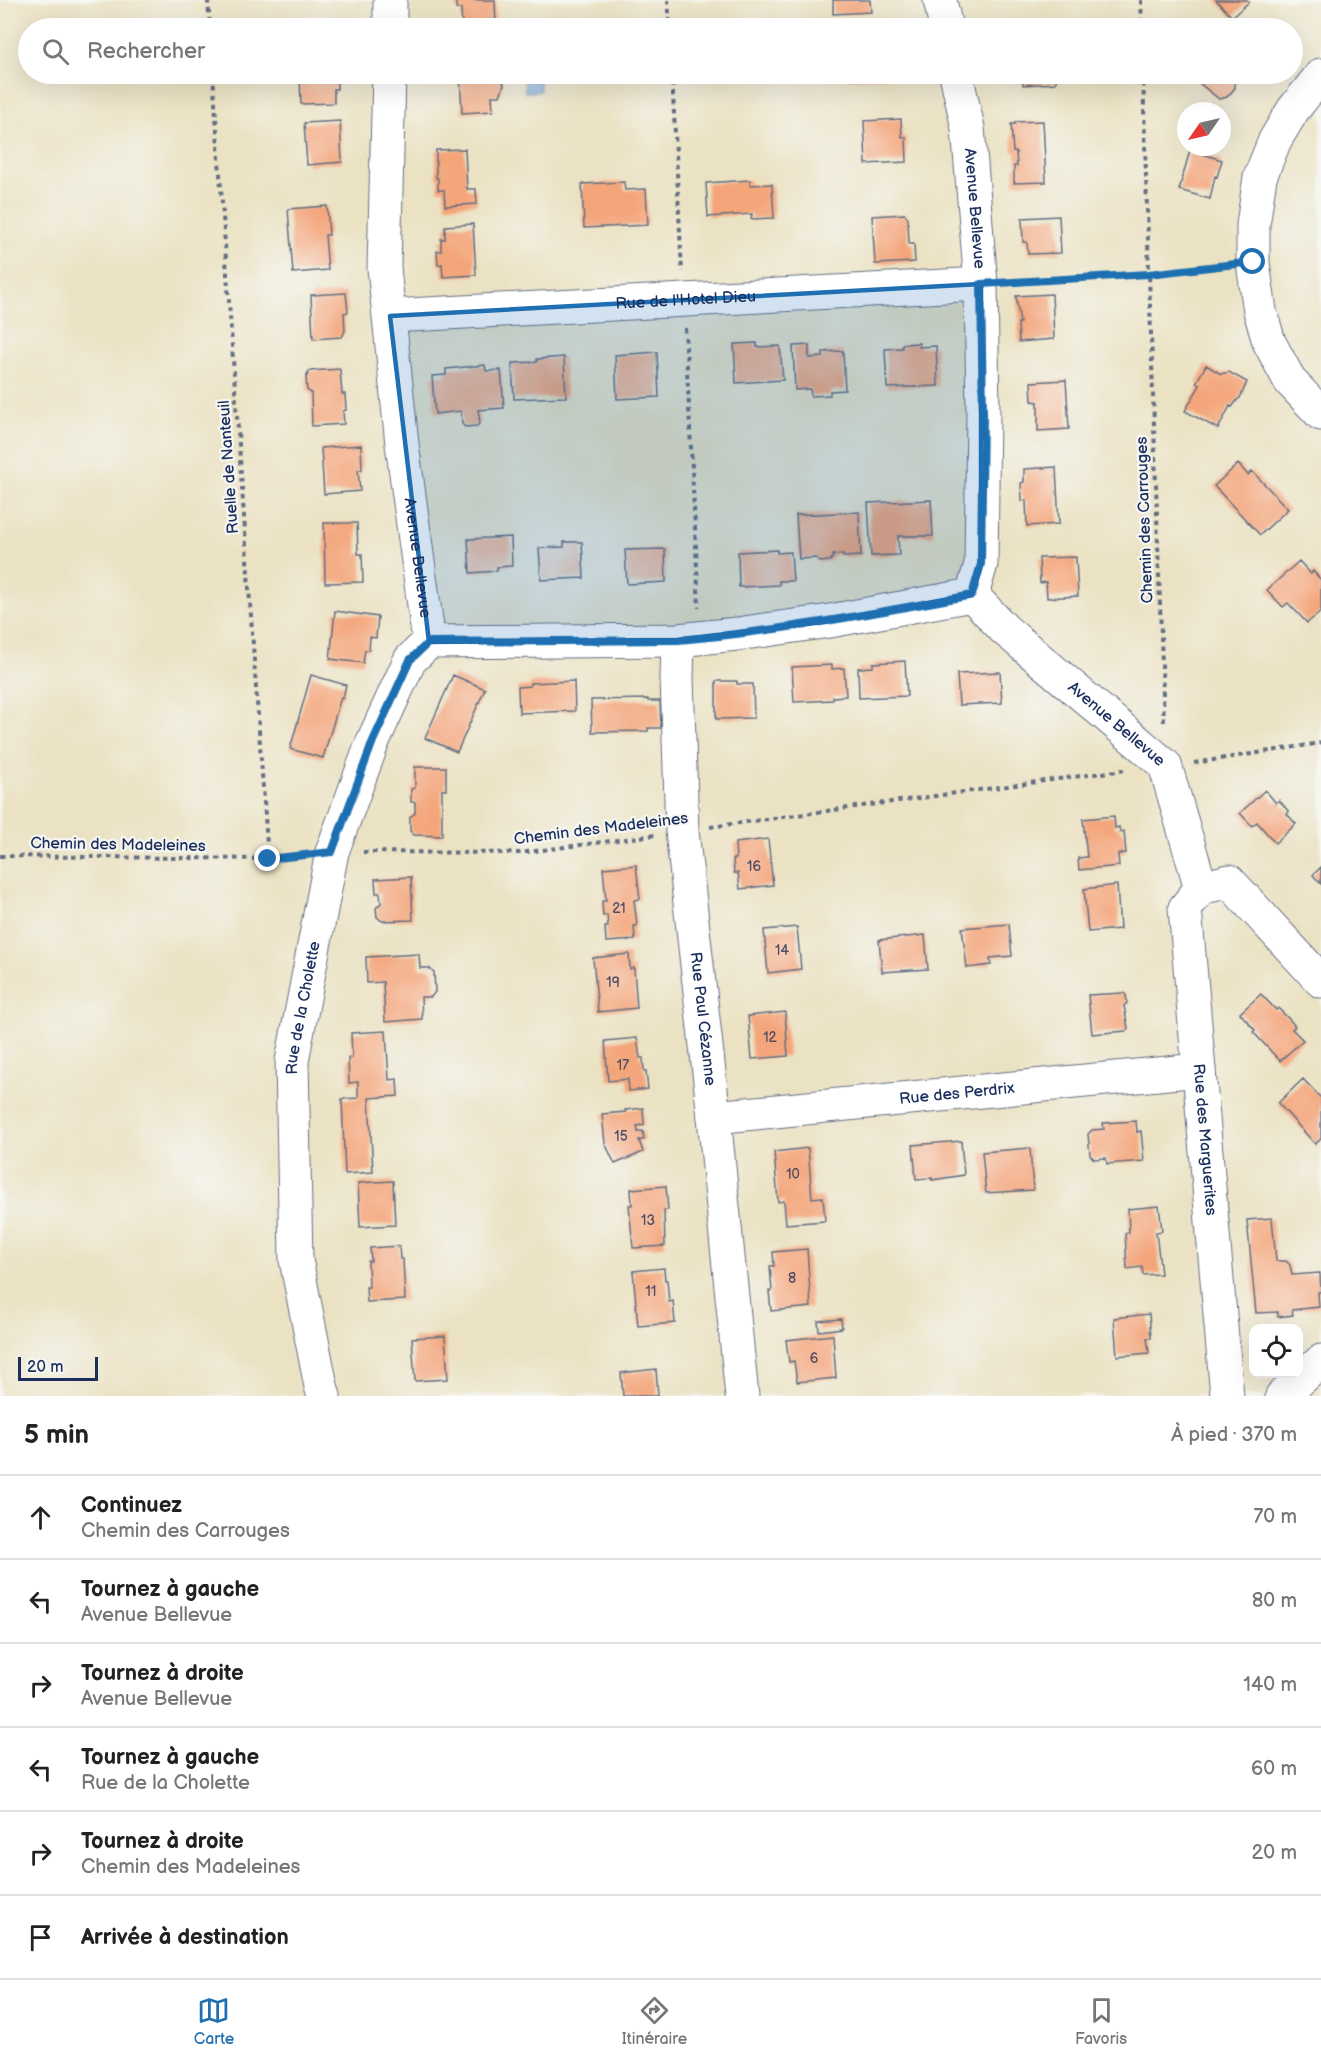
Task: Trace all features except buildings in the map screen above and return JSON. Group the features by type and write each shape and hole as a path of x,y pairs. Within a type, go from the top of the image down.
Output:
{"street":[{"path":"390,0 390,18"},
{"path":"940,0 944,18"},
{"path":"1321,75 1293,110 1275,140 1260,177 1253,225 1253,262 1260,311 1269,342 1290,381 1321,414"},
{"name":"Avenue Bellevue","path":"389,84 384,268 402,444 429,642 689,639 830,621 972,595"},
{"name":"Avenue Bellevue","path":"958,84 968,128 981,284 983,413 981,564 972,595"},
{"name":"Rue de l'Hotel Dieu","path":"390,316 981,284"},
{"name":"Avenue Bellevue","path":"972,595 1004,629 1165,765 1201,888"},
{"name":"Rue Paul Cézanne","path":"689,639 677,678 682,831 742,1396"},
{"name":"Rue de la Cholette","path":"324,1396 296,1260 292,1061 332,852 373,741 405,670 410,660 429,642"},
{"path":"1201,888 1229,881 1321,981"},
{"name":"Rue des Marguerites","path":"1201,888 1185,908 1227,1396"},
{"name":"Rue des Perdrix","path":"714,1117 1199,1070"},
{"path":"1282,1396 1321,1361"}],"path":[{"path":"208,0 209,18"},
{"path":"668,0 669,18"},
{"path":"1141,0 1142,18"},
{"name":"Ruelle de Nanteuil","path":"214,84 268,859"},
{"path":"672,84 683,299 689,639"},
{"name":"Chemin des Carrouges","path":"1143,84 1165,765"},
{"path":"981,284 1149,274 1253,262"},
{"name":"Chemin des Madeleines","path":"0,856 268,859 332,852 520,853 1165,765 1206,763 1321,743"}],"highlighted area":[{"path":"981,284 981,564 972,595 830,621 678,640 429,642 390,316"}],"water":[{"path":"525,84 540,84 540,91 525,92"}],"route":[{"path":"268,859 332,852 373,741 410,660 429,642 700,639 830,621 972,595 981,564 983,413 981,284 1149,274 1253,262"}]}
